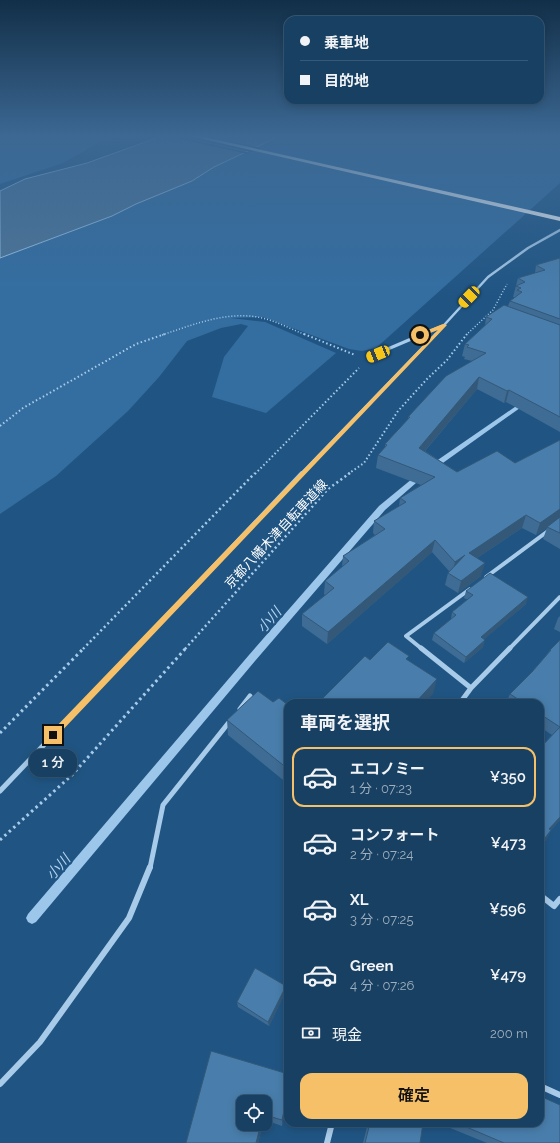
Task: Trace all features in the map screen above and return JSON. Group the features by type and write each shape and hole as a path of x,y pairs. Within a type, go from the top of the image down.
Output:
{"highway":[{"path":"429,189 560,219"}],"street":[{"path":"0,791 181,599 492,274 528,248 560,230"},
{"path":"369,357 444,325"},
{"path":"483,579 554,527"},
{"path":"471,688 406,636 477,584"},
{"path":"463,699 471,688 560,596"},
{"path":"0,1084 40,1042 129,918 150,872 163,805 250,696"},
{"path":"544,898 554,906 560,899"},
{"path":"544,1088 560,1096"},
{"path":"328,1143 331,1127"}],"path":[{"name":"京都八幡木津自転車道線","path":"0,840 72,775 328,489 364,463 398,411 427,379 447,360 469,332 493,310 508,282"},
{"path":"0,426 23,408 136,344 208,320 233,316 248,316 266,319 353,355 369,357"},
{"path":"0,733 369,357"}],"shaded area":[{"path":"3,189 172,189 112,216 0,258 0,191"},
{"path":"172,189 553,189 376,348 362,351 349,349 263,317 231,318 265,322 336,353 266,413 212,397 224,357 248,326 241,324 221,328 187,341 159,377 128,411 56,476 0,514 0,258 112,216"}],"building":[{"path":"560,258 560,319 510,301 522,292 517,290 521,288 516,286 525,282 518,278 545,270 536,265"},
{"path":"504,305 560,325 560,417 509,390 507,391 479,377 419,448 457,472 497,451 515,463 560,440 560,509 540,523 526,515 469,553 485,563 461,581 448,573 465,555 455,562 435,540 328,632 302,614 334,588 325,581 349,561 343,556 385,529 374,521 406,502 400,498 435,477 378,455 387,445 385,444 410,417 408,417 446,376 486,353 467,347 469,345 465,344 492,319 486,317"},
{"path":"560,517 560,533 547,527"},
{"path":"490,573 528,597 481,637 485,640 466,657 434,633 456,615 452,612 473,595 466,591"},
{"path":"560,640 560,727 544,717 544,699 518,699 510,694 532,672"},
{"path":"388,642 409,656 406,659 437,679 419,699 322,699 365,656 370,660"},
{"path":"258,691 273,702 279,698 284,702 284,766 227,720"},
{"path":"560,727 560,817 549,829 551,830 544,840 544,744"},
{"path":"255,968 284,985 284,990 268,1022 237,1002"},
{"path":"211,1051 284,1073 284,1111 282,1120 272,1117 272,1095 236,1095 236,1131 259,1131 256,1143 186,1143"},
{"path":"544,1098 560,1105 560,1143 504,1143 466,1127 544,1127"},
{"path":"369,1127 422,1127 420,1143 365,1143"}],"waterway":[{"name":"小川","path":"431,468 525,402"},
{"name":"小川","path":"32,918 252,658 382,508 420,476"}],"route":[{"path":"53,735 181,599 415,357 444,325 420,335"}]}
